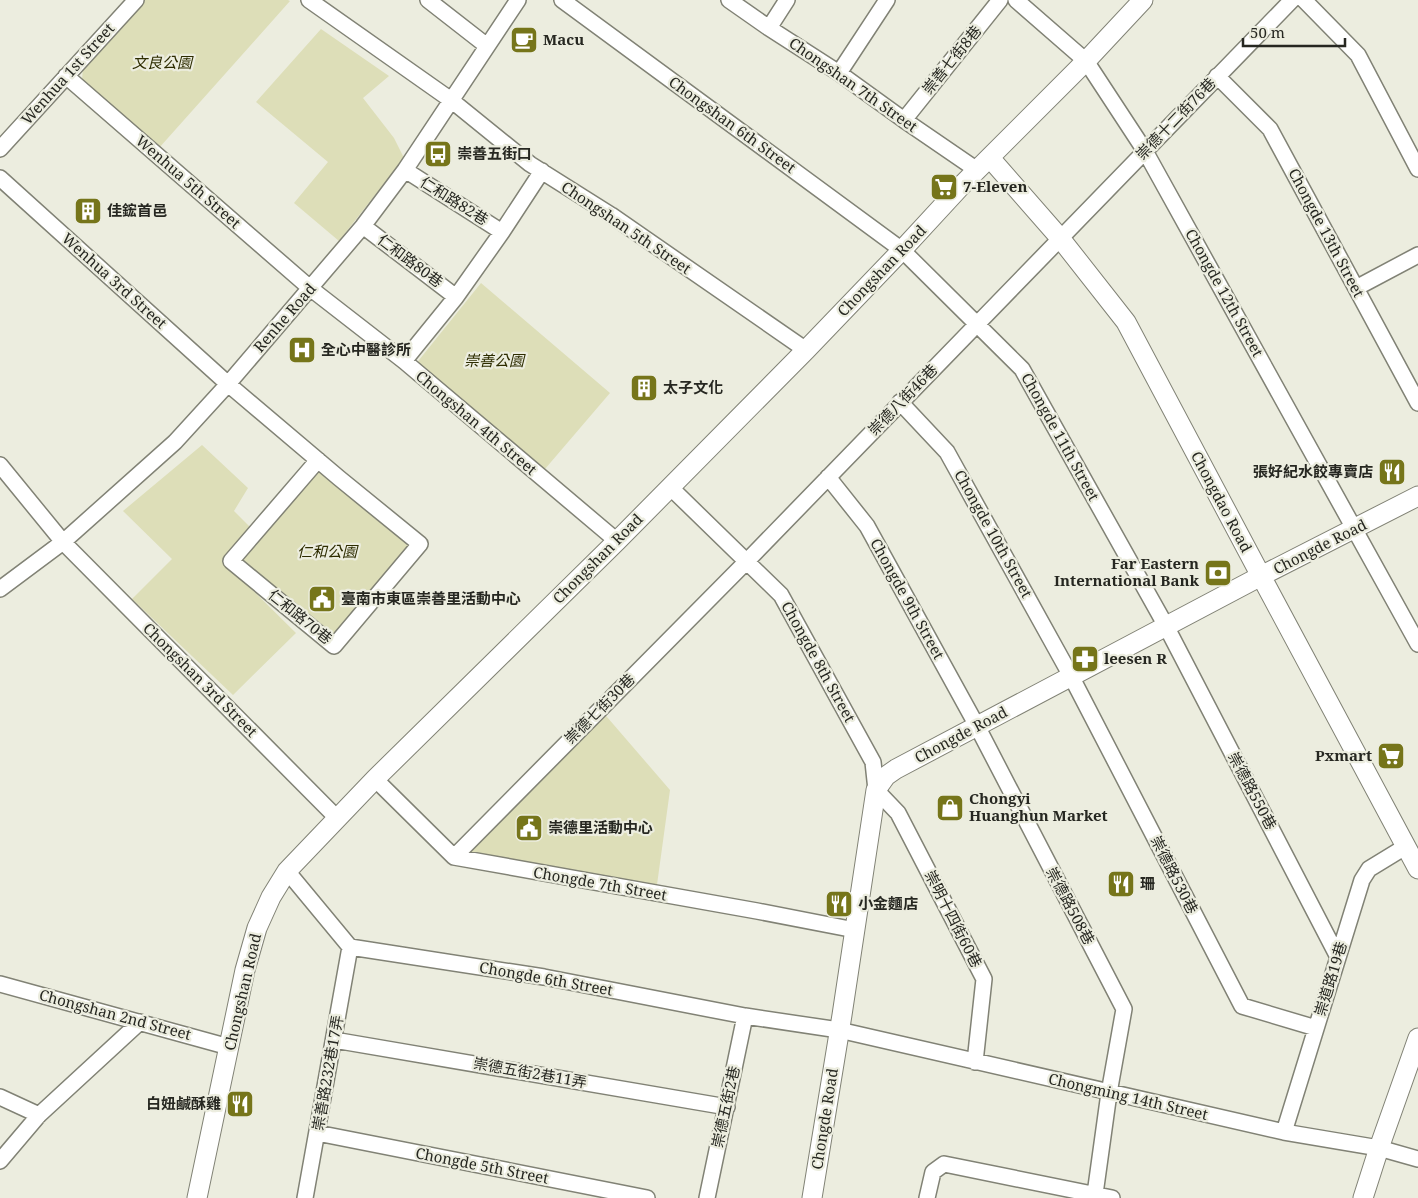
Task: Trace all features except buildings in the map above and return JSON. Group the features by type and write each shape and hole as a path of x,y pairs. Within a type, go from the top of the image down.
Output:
{"street":[{"name":"Wenhua 1st Street","path":"0,149 136,0"},
{"name":"Chongshan 5th Street","path":"309,0 451,100 530,164 611,215 806,350"},
{"path":"428,0 487,46"},
{"name":"Renhe Road","path":"0,589 63,542 175,442 228,384 363,226 405,170 518,0"},
{"name":"Chongshan 6th Street","path":"562,0 902,250"},
{"name":"Chongshan 7th Street","path":"729,0 839,73 904,120 984,164"},
{"path":"769,28 787,0"},
{"path":"839,73 887,0"},
{"name":"崇善七街8巷","path":"904,120 1000,0"},
{"name":"Chongde 12th Street","path":"1016,0 1086,61 1145,151 1418,644"},
{"name":"Chongshan Road","path":"197,1198 245,970 257,928 271,897 287,871 336,818 617,541 806,350 1143,0"},
{"name":"崇德十二街76巷","path":"1060,238 1292,0"},
{"path":"1304,0 1358,55 1418,169"},
{"name":"Wenhua 5th Street","path":"66,76 310,288"},
{"name":"Chongde 13th Street","path":"1217,76 1270,129 1418,403"},
{"name":"Chongdao Road","path":"984,164 1060,238 1126,322 1418,869"},
{"name":"仁和路82巷","path":"405,170 502,232"},
{"path":"404,361 456,297 542,171"},
{"name":"Wenhua 3rd Street","path":"0,178 228,384"},
{"name":"仁和路80巷","path":"363,226 456,297"},
{"name":"崇德八街46巷","path":"747,561 1060,238"},
{"name":"Chongde 11th Street","path":"902,250 1022,369 1166,626"},
{"path":"1356,288 1418,255"},
{"name":"Chongshan 4th Street","path":"310,288 404,361 617,541"},
{"name":"仁和路70巷","path":"228,384 420,544 334,646 232,561 318,460"},
{"name":"Chongde 10th Street","path":"900,402 947,452 1071,676"},
{"name":"Chongshan 3rd Street","path":"0,465 63,542 336,818"},
{"name":"Chongde 9th Street","path":"828,477 867,526 977,726"},
{"name":"Chongde 8th Street","path":"670,487 781,595 873,762 876,790"},
{"name":"Chongde Road","path":"812,1198 876,790 886,776 1260,576 1418,496"},
{"name":"崇德七街30巷","path":"454,857 747,561"},
{"name":"崇德路550巷","path":"1166,626 1338,957"},
{"name":"崇德路530巷","path":"1071,676 1242,1006 1316,1028"},
{"name":"崇德路508巷","path":"977,726 1124,1009 1109,1093 1095,1194"},
{"path":"375,779 454,857"},
{"name":"崇明十四街60巷","path":"876,790 898,813 984,979 975,1062"},
{"name":"崇道路19巷","path":"1284,1132 1362,880 1370,869 1405,847"},
{"name":"Chongde 7th Street","path":"454,857 855,930"},
{"path":"287,871 350,947"},
{"name":"Chongde 6th Street","path":"350,947 544,977 745,1016 839,1030"},
{"name":"崇善路232巷17弄","path":"305,1198 350,947"},
{"name":"Chongshan 2nd Street","path":"0,984 229,1047"},
{"name":"崇德五街2巷","path":"707,1198 745,1016"},
{"path":"0,1161 39,1115 140,1022"},
{"name":"Chongming 14th Street","path":"839,1030 1284,1132 1379,1148 1418,1159"},
{"path":"1363,1198 1418,1038"},
{"name":"崇德五街2巷11弄","path":"334,1040 727,1106"},
{"path":"0,1097 39,1115"},
{"name":"Chongde 5th Street","path":"317,1133 648,1198"},
{"path":"927,1198 933,1172 944,1164 1112,1198"}],"green space":[{"name":"文良公園","path":"144,0 290,1 159,148 82,81 83,66"},
{"path":"321,29 389,76 363,98 394,138 404,158 339,241 294,203 328,162 256,102"},
{"name":"崇善公園","path":"481,283 610,393 545,469 415,365"},
{"path":"202,445 248,488 234,511 250,527 225,563 296,633 233,695 132,599 172,559 123,511"},
{"name":"仁和公園","path":"319,467 413,544 334,639 241,561"},
{"path":"601,710 670,790 656,892 474,860 461,850"}],"place":[{"name":"Macu","path":"524,40"},
{"name":"崇善五街口","path":"438,154"},
{"name":"7-Eleven","path":"944,187"},
{"name":"佳鋐首邑","path":"88,211"},
{"name":"全心中醫診所","path":"302,350"},
{"name":"太子文化","path":"644,388"},
{"name":"張好紀水餃專賣店","path":"1392,472"},
{"name":"Far Eastern International Bank","path":"1218,573"},
{"name":"臺南市東區崇善里活動中心","path":"322,599"},
{"name":"leesen R","path":"1085,659"},
{"name":"Pxmart","path":"1391,756"},
{"name":"Chongyi Huanghun Market","path":"950,808"},
{"name":"崇德里活動中心","path":"529,828"},
{"name":"珊","path":"1121,884"},
{"name":"小金麵店","path":"839,904"},
{"name":"白妞鹹酥雞","path":"240,1104"}]}
